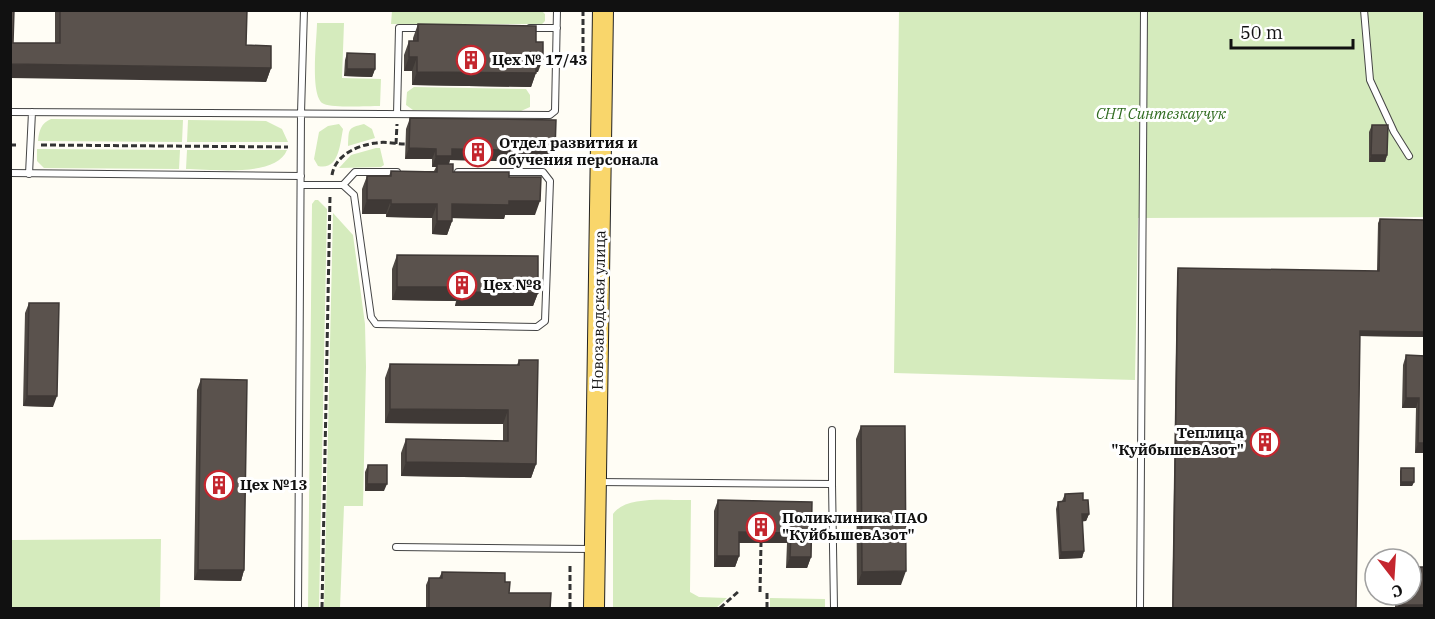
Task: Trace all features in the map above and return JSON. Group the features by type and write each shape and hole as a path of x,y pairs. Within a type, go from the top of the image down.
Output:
{"main road":[{"name":"Новозаводская улица","path":"594,609 603,10"}],"lane":[{"path":"298,609 301,113 304,10"},
{"path":"10,111 550,115 555,111 557,10"},
{"path":"1140,609 1144,10"},
{"path":"1364,10 1370,80 1394,132 1409,156"},
{"path":"397,114 399,28 433,28"},
{"path":"523,28 557,28"},
{"path":"29,174 32,112"},
{"path":"343,185 355,172 402,172"},
{"path":"301,185 343,185 354,195 371,317 376,324 537,327 545,321 550,181 543,172 449,172"},
{"path":"10,174 301,176"},
{"path":"832,430 834,609"},
{"path":"596,482 832,484"},
{"path":"396,547 595,549"}],"path":[{"path":"396,144 397,114"},
{"path":"322,609 330,185 333,169 348,151 376,142 405,144"},
{"path":"10,145 288,147"},
{"path":"760,592 761,543"},
{"path":"570,566 570,609"},
{"path":"720,609 739,591"},
{"path":"767,592 767,609"}],"green space":[{"path":"392,11 542,11 545,14 545,21 542,24 391,24"},
{"name":"СНТ Синтезкаучук","path":"899,11 1424,11 1424,217 1138,218 1135,380 894,373"},
{"path":"317,23 344,23 342,78 381,79 380,106 335,106 324,104 319,99 315,80"},
{"path":"414,87 526,89 530,95 530,107 521,111 413,110 406,105 407,92"},
{"path":"51,119 183,120 182,142 38,141 41,128"},
{"path":"188,120 266,121 282,129 288,142 187,142"},
{"path":"339,124 343,129 337,155 330,164 318,166 314,159 319,132 328,126"},
{"path":"364,124 372,129 375,138 348,146 350,130"},
{"path":"380,148 384,165 381,167 339,168 351,155"},
{"path":"37,149 180,150 179,169 44,168 37,161"},
{"path":"187,150 287,150 281,159 270,165 242,170 226,170 186,169"},
{"path":"315,200 327,209 319,608 308,608 312,204"},
{"path":"333,213 353,235 365,324 363,506 344,506 340,608 324,608"},
{"path":"691,500 690,592 699,597 727,598 716,608 613,608 613,514 619,508 638,501"},
{"path":"161,539 160,608 11,608 11,540"},
{"path":"770,598 825,599 825,608 770,608"}],"building":[{"path":"10,10 14,10 13,43 60,43 60,10 247,10 246,45 271,46 271,68 10,64"},
{"name":"Цех № 17/43","path":"418,24 536,26 536,42 543,42 543,59 536,58 536,73 417,72 417,57 409,57 409,41 418,41"},
{"path":"347,53 375,54 375,69 347,69"},
{"name":"Отдел развития и обучения персонала","path":"410,118 556,120 555,151 452,149 452,156 436,156 436,149 409,148"},
{"path":"1372,125 1388,125 1387,155 1371,155"},
{"path":"437,164 453,164 453,172 509,172 509,177 541,177 540,201 509,201 509,205 452,204 452,221 437,221 437,204 391,204 391,200 367,200 367,176 391,176 391,171 437,172"},
{"name":"Теплица \"КуйбышевАзот\"","path":"1380,219 1425,220 1425,332 1360,331 1356,609 1173,608 1178,268 1379,271"},
{"path":"397,255 538,256 538,293 460,292 461,287 397,287"},
{"path":"29,303 59,303 57,396 27,396"},
{"path":"1406,355 1425,356 1425,443 1418,443 1419,398 1406,398"},
{"path":"519,360 538,360 536,464 406,462 406,439 508,441 508,410 390,409 390,364 519,365"},
{"name":"Цех №13","path":"201,379 247,380 244,570 198,570"},
{"path":"861,426 905,426 906,571 862,572"},
{"path":"368,465 387,465 387,484 367,484"},
{"path":"1401,468 1414,468 1414,482 1401,482"},
{"path":"1083,493 1083,500 1088,500 1089,514 1082,514 1084,551 1061,552 1058,502 1065,501 1065,494"},
{"name":"Поликлиника ПАО \"КуйбышевАзот\"","path":"718,500 812,502 811,557 790,557 791,533 739,532 739,556 717,556"},
{"path":"1423,567 1425,567 1425,605 1423,605"},
{"path":"442,572 505,573 505,582 510,582 509,593 551,593 550,609 429,609 429,578 442,578"}],"place":[{"name":"Цех № 17/43","path":"471,60"},
{"name":"Отдел развития и обучения персонала","path":"478,152"},
{"name":"Цех №8","path":"462,285"},
{"name":"Теплица \"КуйбышевАзот\"","path":"1265,442"},
{"name":"Цех №13","path":"219,485"},
{"name":"Поликлиника ПАО \"КуйбышевАзот\"","path":"761,527"}]}
